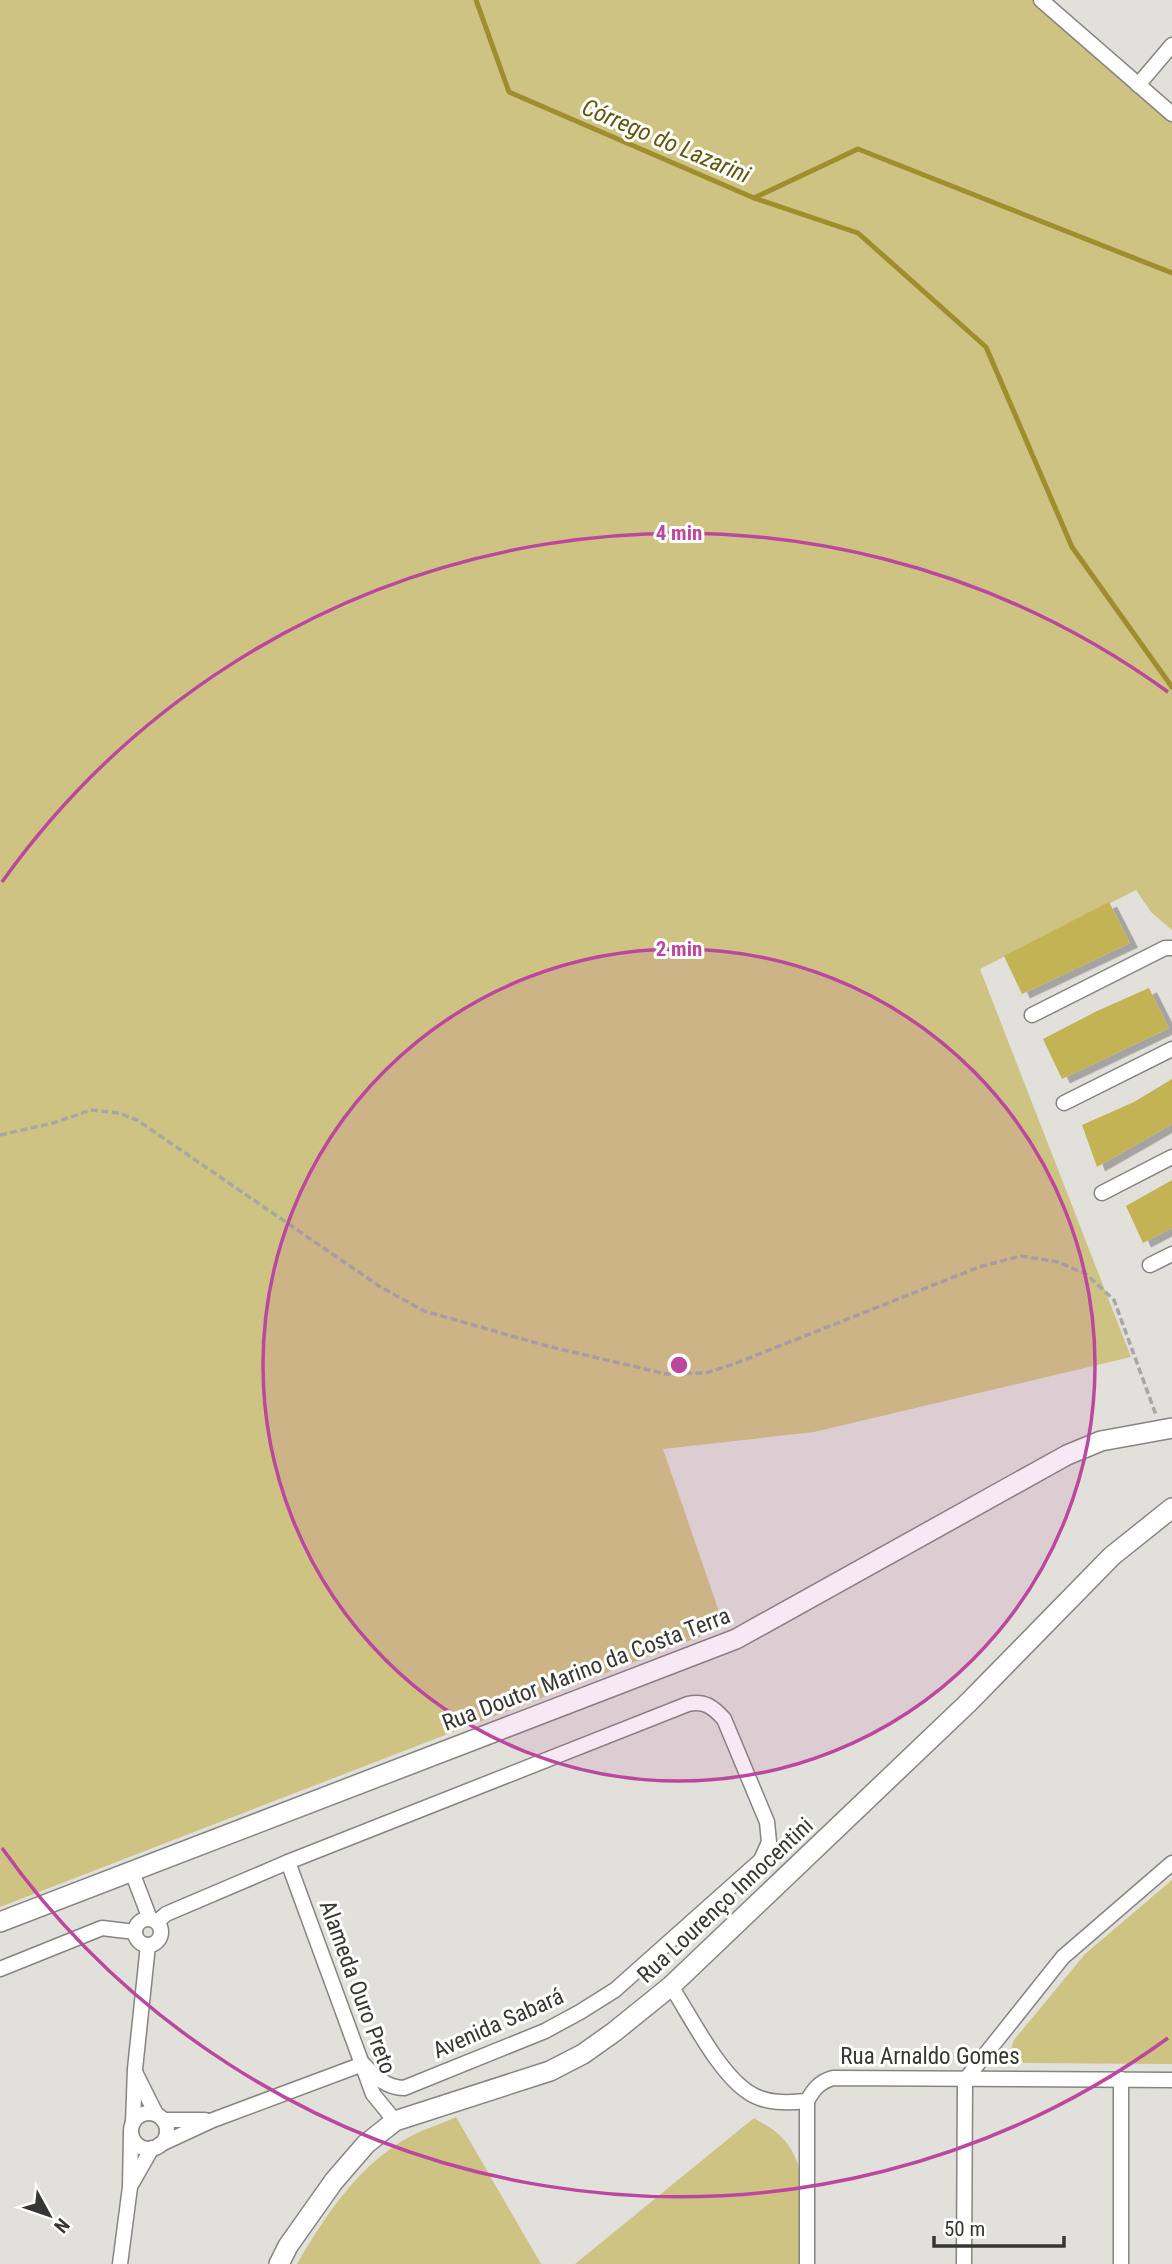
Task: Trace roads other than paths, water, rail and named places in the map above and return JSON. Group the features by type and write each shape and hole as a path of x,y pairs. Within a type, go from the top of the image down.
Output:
{"main road":[{"name":"Rua Doutor Marino da Costa Terra","path":"0,1922 736,1639 1067,1455 1101,1441 1167,1429"},
{"name":"Rua Lourenço Innocentini","path":"279,2264 288,2246 334,2182 366,2144 395,2121 550,2071 583,2054 671,1986 969,1702 1112,1556 1172,1508"}],"street":[{"path":"1041,0 1172,114"},
{"path":"1138,85 1172,45"},
{"path":"1032,1015 1165,948 1172,948"},
{"path":"1064,1103 1172,1049"},
{"path":"1102,1194 1172,1157"},
{"path":"1150,1265 1172,1254"},
{"name":"Avenida Sabará","path":"288,1863 698,1702 708,1704 724,1719 766,1822 769,1842 761,1860 615,1990 545,2031 404,2088 395,2088 384,2083 363,2064"},
{"path":"135,1932 142,1921 153,1921 288,1863"},
{"name":"Alameda Ouro Preto","path":"288,1863 373,2094 395,2121"},
{"path":"964,2264 965,2080 1063,1957 1172,1863"},
{"path":"132,1872 161,1934 157,1942 148,1945 138,1940 135,1932"},
{"path":"0,1969 102,1928 135,1932"},
{"path":"120,2264 130,2187 135,2069 148,1945"},
{"path":"671,1986 728,2074 750,2094 775,2102 807,2101 807,2264"},
{"path":"213,2120 140,2115 132,2129 136,2144 146,2148 156,2146 213,2120 363,2064"},
{"path":"130,2187 166,2130 135,2069"},
{"name":"Rua Arnaldo Gomes","path":"807,2101 816,2087 824,2080 833,2078 1172,2080"},
{"path":"1121,2079 1121,2264"}],"waterway":[{"name":"Córrego do Lazarini","path":"476,0 509,92 754,198 858,149 1172,273"},
{"path":"754,198 858,233 986,347 1072,547 1172,687"}]}
